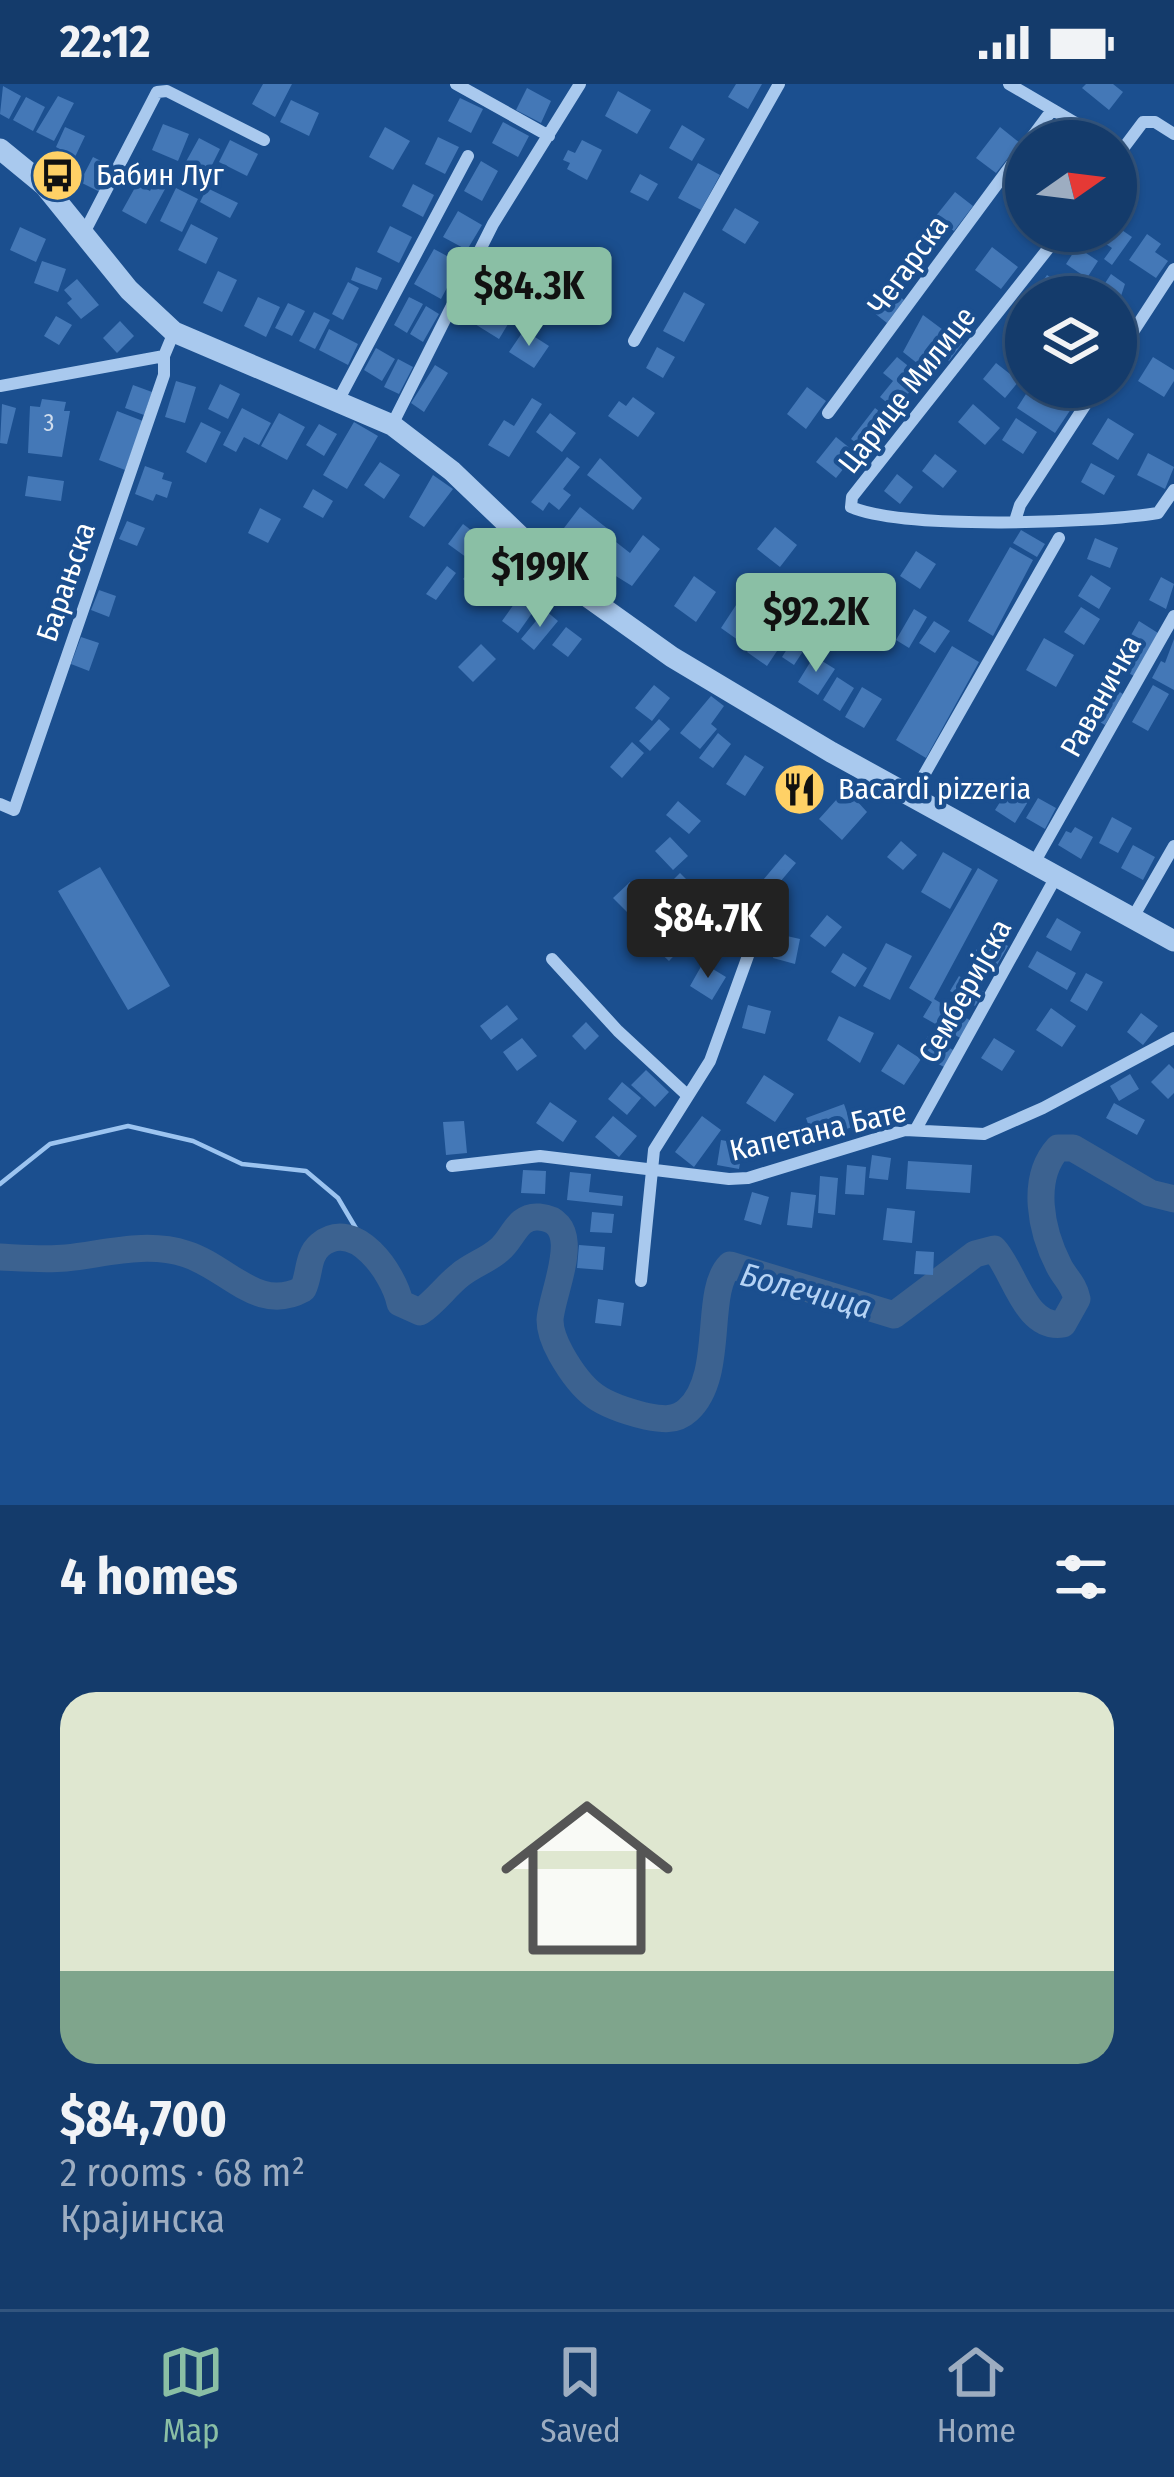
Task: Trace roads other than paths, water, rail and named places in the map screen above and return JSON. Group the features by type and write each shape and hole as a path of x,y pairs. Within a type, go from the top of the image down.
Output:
{"street":[{"path":"456,84 549,136"},
{"path":"392,425 493,224 580,84"},
{"path":"634,340 778,84"},
{"path":"1009,84 1069,120"},
{"path":"84,233 157,92 166,91 264,140"},
{"name":"Чегарска","path":"1045,120 1052,110"},
{"path":"1137,132 1149,120 1174,134"},
{"path":"0,149 44,185 129,290 174,332 230,360 392,425 452,471 554,570 625,626 732,694 1174,941"},
{"path":"338,401 468,156"},
{"name":"Чегарска","path":"828,413 1005,174"},
{"name":"Царице Милице","path":"1015,521 861,511 850,505 1046,252"},
{"path":"1137,325 1174,268"},
{"path":"0,386 164,356 174,332"},
{"name":"Барањска","path":"0,804 14,809 164,375 164,356"},
{"path":"1083,408 1020,505 1015,521 1154,514 1174,490"},
{"path":"912,796 1059,538"},
{"name":"Раваничка","path":"1034,863 1174,616"},
{"path":"1132,919 1174,845"},
{"name":"Семберијска","path":"916,1129 1057,875"},
{"path":"641,1281 650,1169 664,1129 710,1061 762,917"},
{"path":"552,959 687,1096"},
{"name":"Капетана Бате","path":"452,1166 540,1156 748,1178 851,1144 916,1129 974,1135 1007,1126 1174,1037"}],"waterway":[{"name":"Болечица","path":"0,1184 50,1144 128,1126 193,1141 242,1164 306,1171 338,1198 367,1247"},
{"name":"Болечица","path":"0,1257 58,1259 141,1248 171,1250 272,1296 303,1289 320,1245 346,1238 371,1252 390,1278 400,1303 420,1312 460,1275 499,1250 525,1220 539,1217 554,1221 562,1231 563,1260 550,1320 569,1368 605,1402 668,1419 683,1414 700,1395 711,1356 717,1294 730,1265 894,1315 975,1254 994,1249 1030,1309 1039,1318 1063,1324 1077,1299 1053,1252 1041,1206 1044,1175 1058,1148 1073,1148 1150,1193 1174,1199"}],"place":[{"name":"Бабин Луг","path":"57,175"},
{"name":"Bacardi pizzeria","path":"799,789"}]}
